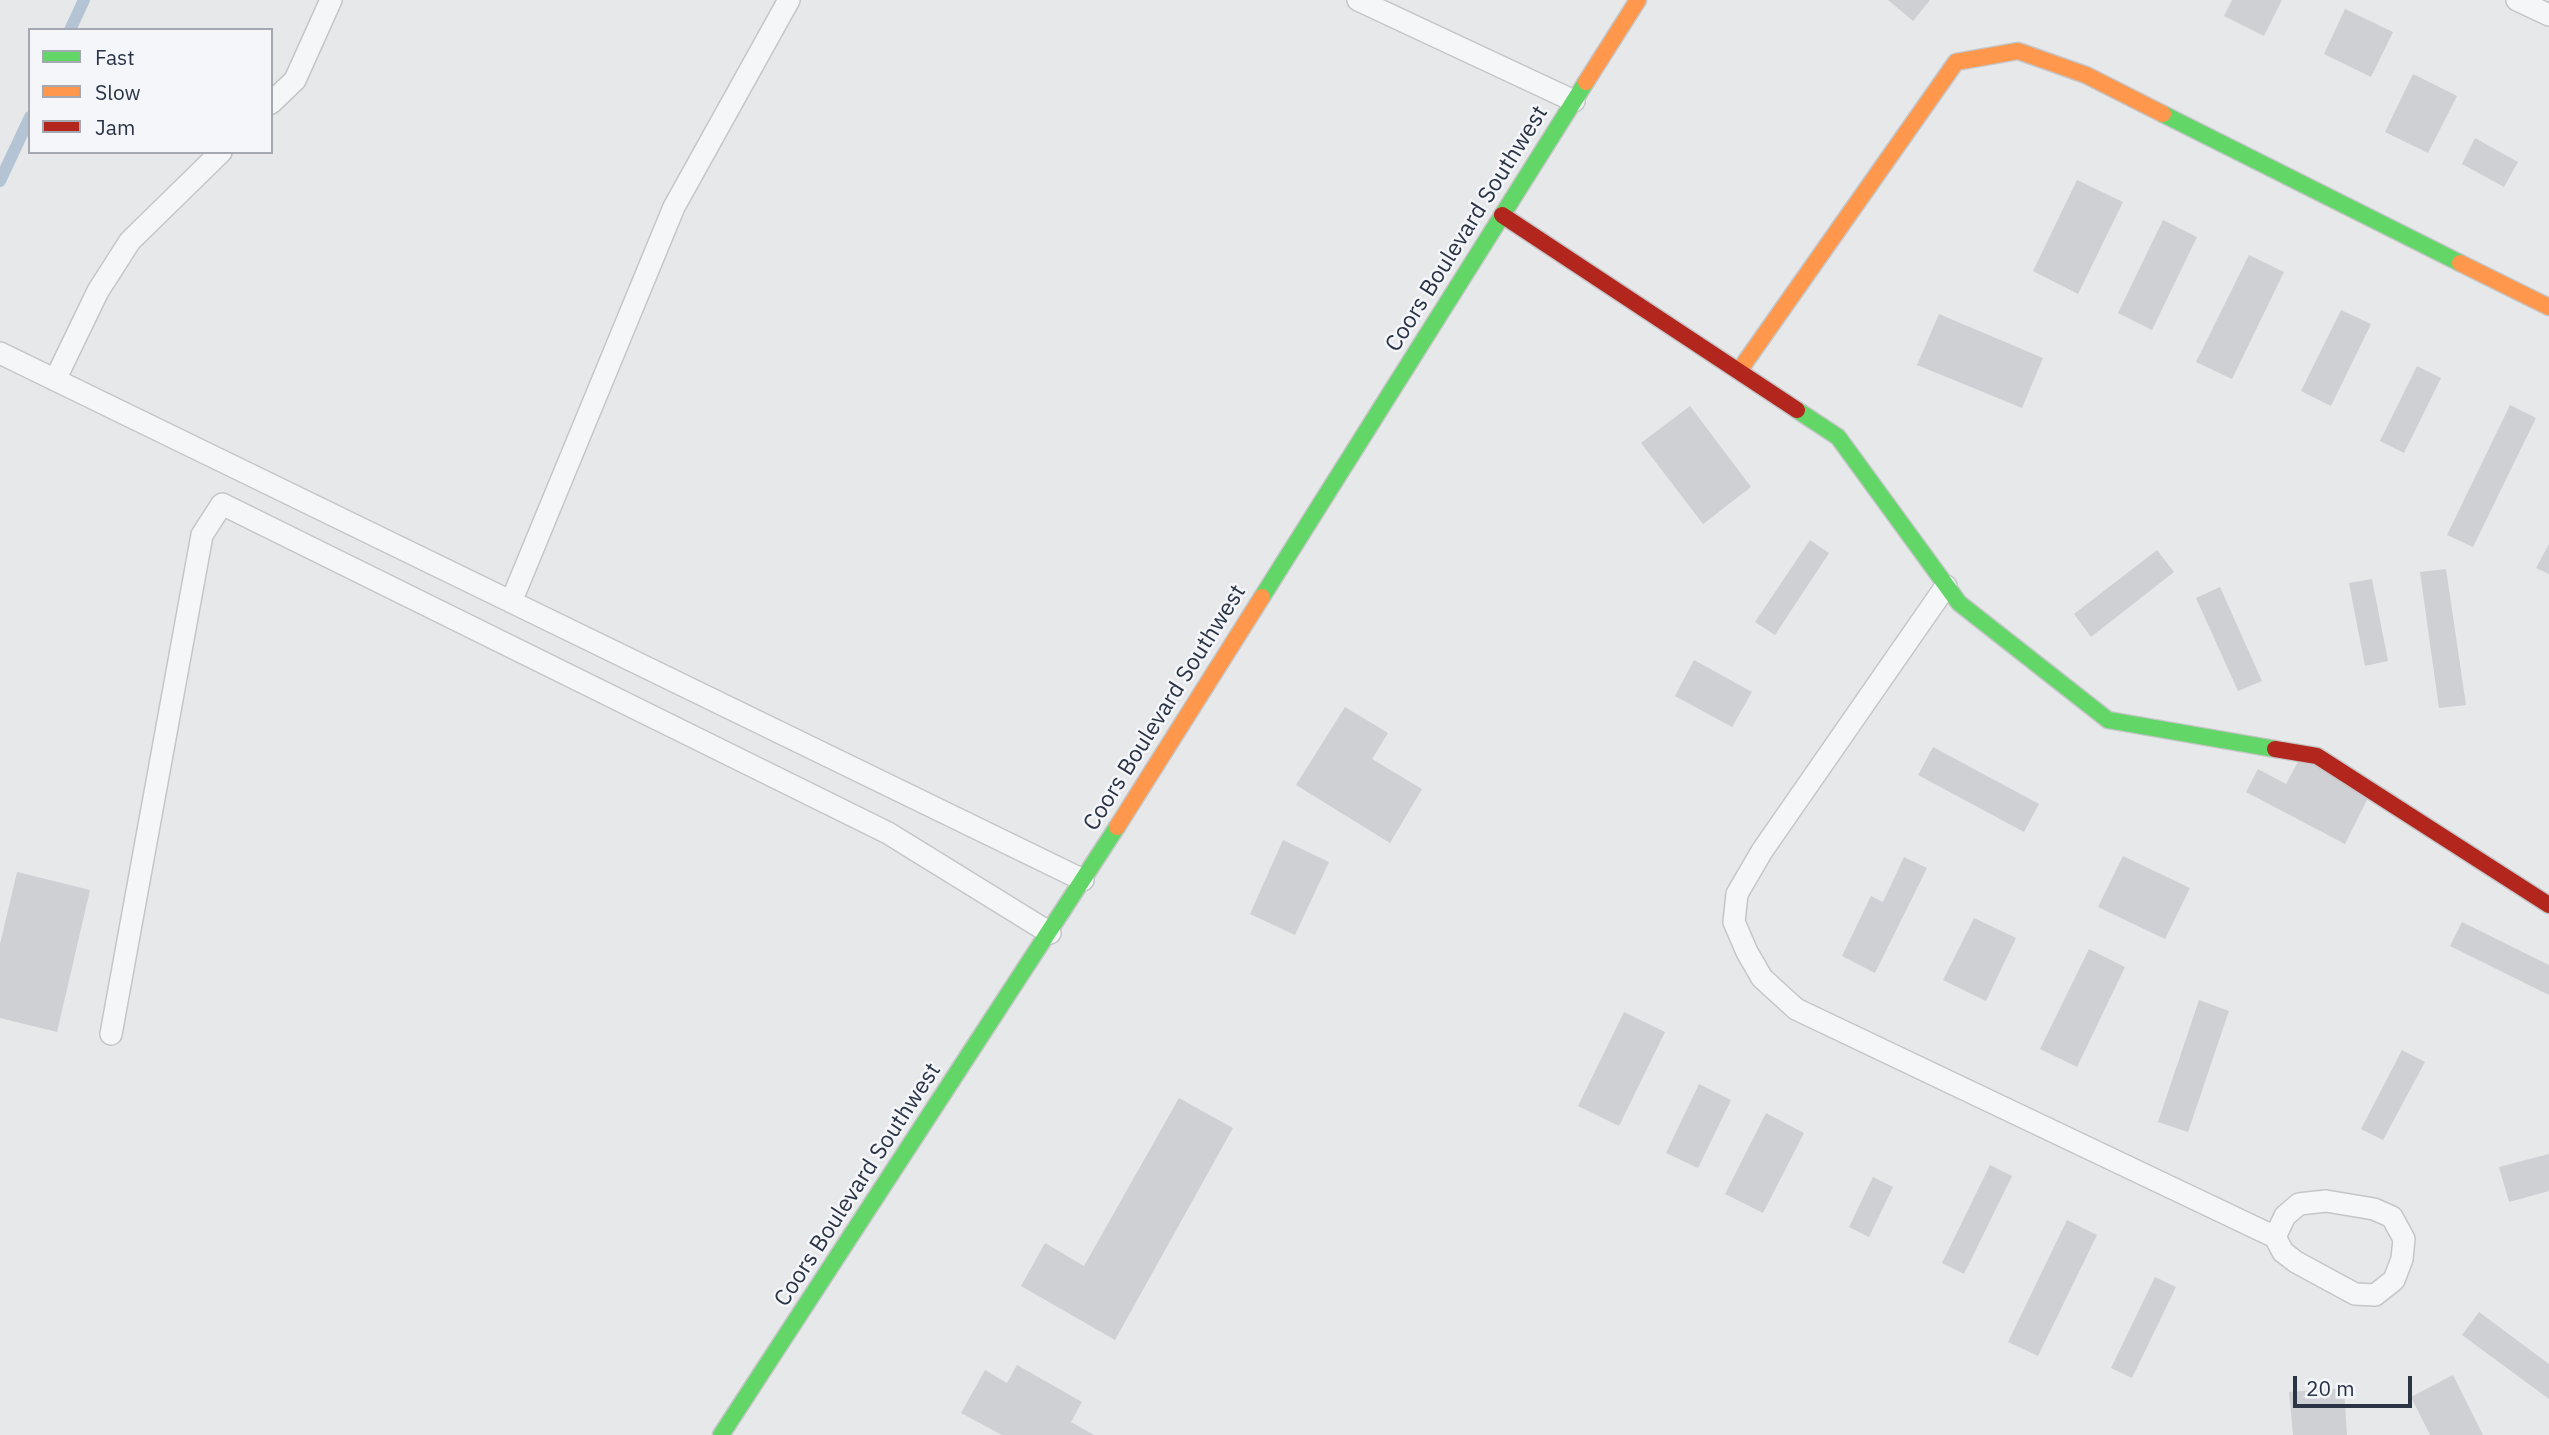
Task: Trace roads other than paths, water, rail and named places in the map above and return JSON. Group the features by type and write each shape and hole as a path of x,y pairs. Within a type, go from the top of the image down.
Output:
{"street":[{"name":"Coors Boulevard Southwest","path":"721,1435 1050,933 1638,0"},
{"path":"1739,371 1956,62 2018,51 2085,75 2549,307"},
{"path":"1503,215 1838,437 1959,603 2108,720 2317,756 2549,905"}],"lane":[{"path":"273,101 295,80 331,0"},
{"path":"511,602 674,207 789,0"},
{"path":"1358,0 1574,102"},
{"path":"2517,0 2549,15"},
{"path":"55,380 98,291 130,241 219,154"},
{"path":"0,353 1083,880"},
{"path":"111,1034 202,535 222,504 888,833 1050,933"},
{"path":"1946,586 1762,850 1737,894 1734,922 1747,952 1762,978 1796,1009 2275,1237 2283,1252 2296,1262 2355,1294 2375,1296 2394,1280 2402,1259 2404,1239 2392,1217 2374,1209 2326,1201 2299,1204 2285,1216 2275,1237"}],"waterway":[{"path":"71,28 84,0"},
{"path":"0,181 28,121"}]}
